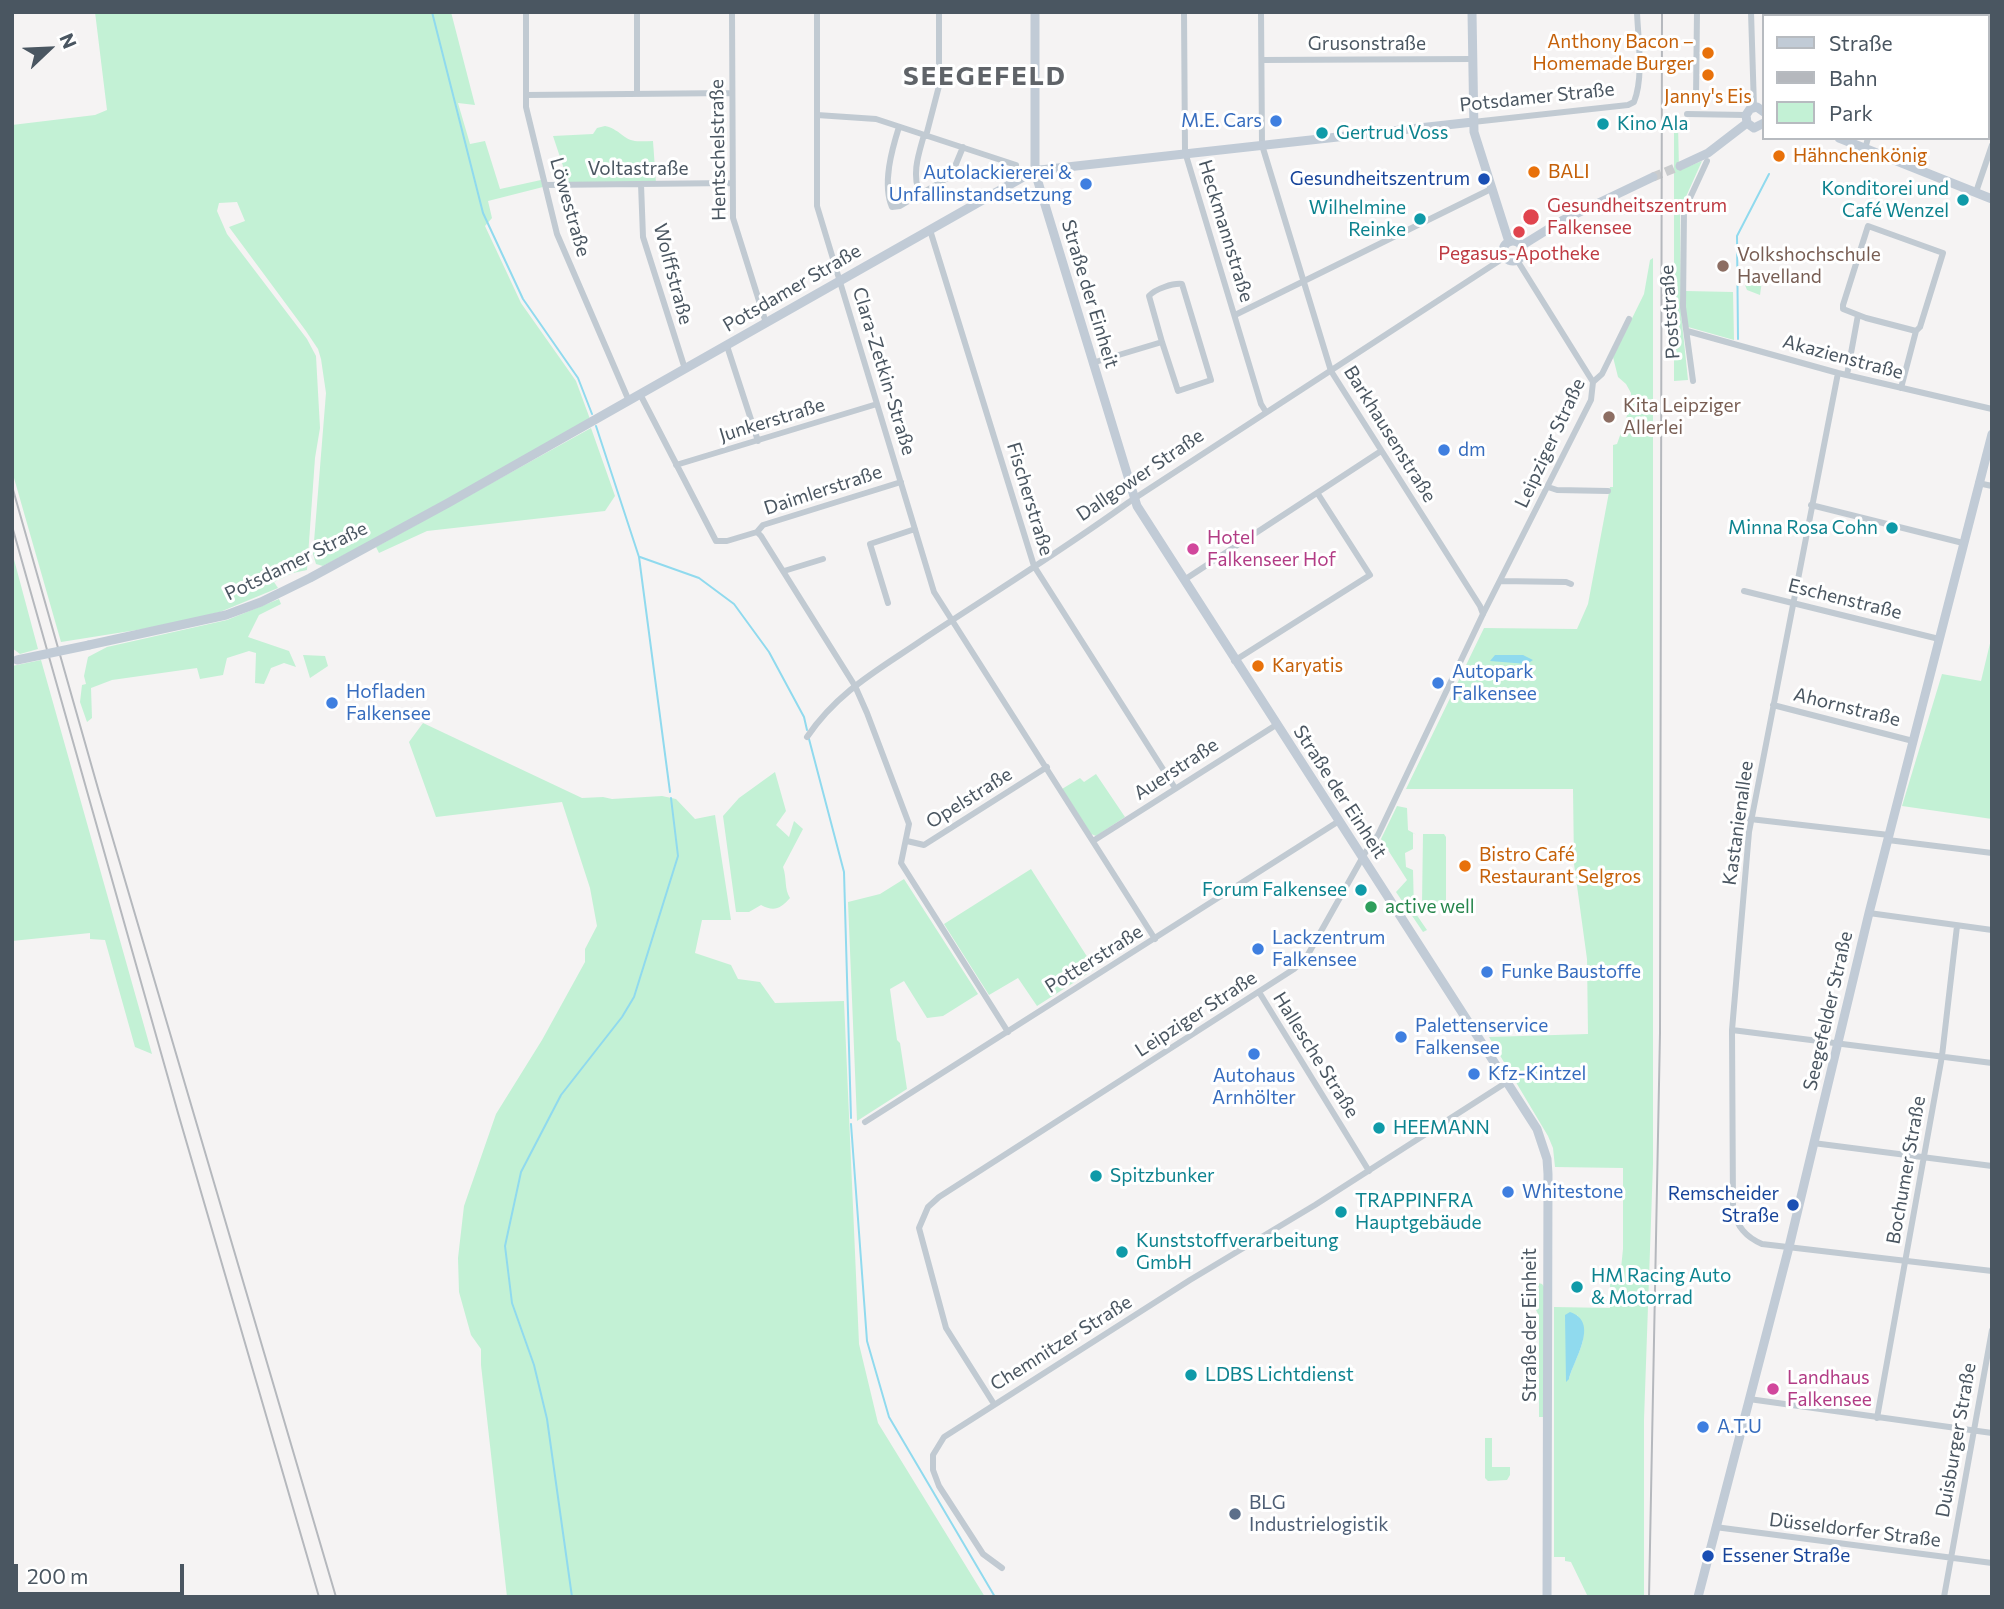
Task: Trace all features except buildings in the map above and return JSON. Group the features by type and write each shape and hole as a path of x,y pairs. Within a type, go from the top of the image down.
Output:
{"street":[{"name":"Löwestraße","path":"526,12 526,107 545,185 565,254 629,401"},
{"path":"637,12 637,94"},
{"name":"Hentschelstraße","path":"732,12 732,184 735,227 766,323"},
{"name":"Clara-Zetkin-Straße","path":"817,12 817,206 934,592 1155,939"},
{"path":"920,193 917,187 916,160 939,86 939,12"},
{"name":"Straße der Einheit","path":"1035,12 1035,172 1134,499 1234,661 1507,1082 1536,1129 1548,1166 1547,1597"},
{"name":"Heckmannstraße","path":"1184,12 1185,152 1261,404 1266,412"},
{"name":"Barkhausenstraße","path":"1261,12 1262,145 1331,371 1483,614"},
{"path":"1472,12 1474,132 1508,243"},
{"name":"Potsdamer Straße","path":"15,660 197,622 261,602 448,503 1035,172 1059,166 1628,105 1634,102 1637,95 1640,50 1637,12"},
{"path":"1696,12 1696,98 1705,104"},
{"path":"1680,166 1707,153 1746,119 1754,107 1751,12"},
{"name":"Grusonstraße","path":"1262,60 1472,59"},
{"path":"526,95 732,93"},
{"path":"1754,107 1762,111"},
{"path":"1687,114 1746,119 1754,128 1762,124"},
{"path":"817,115 865,116 1016,165"},
{"path":"899,127 890,156 889,200 895,208 951,176 963,147"},
{"path":"1844,140 1992,199"},
{"path":"1865,149 1867,140"},
{"path":"1976,192 1992,145"},
{"name":"Poststraße","path":"1693,381 1684,307 1684,211 1707,161"},
{"path":"1521,246 1563,220 1653,177"},
{"name":"Wolffstraße","path":"641,184 643,237 685,369"},
{"name":"Voltastraße","path":"545,185 732,184"},
{"path":"1235,316 1490,189"},
{"path":"1901,388 1916,331 1920,327 1943,253 1868,226 1843,305 1846,312 1916,331"},
{"name":"Fischerstraße","path":"930,230 1034,566 1175,788"},
{"path":"1517,260 1505,257 1504,247 1514,242 1521,246"},
{"path":"1517,260 1522,252 1521,246"},
{"name":"Dallgower Straße","path":"807,737 836,700 855,686 1082,537 1134,499 1505,257"},
{"path":"1517,260 1593,382"},
{"path":"1182,284 1211,380 1178,391 1162,342 1149,296 1155,291 1182,284"},
{"path":"1847,375 1858,315"},
{"name":"Leipziger Straße","path":"994,1404 946,1328 919,1228 928,1206 1259,992 1306,958 1362,858 1378,835 1483,614 1591,400 1593,382 1602,374 1629,319"},
{"name":"Akazienstraße","path":"1687,331 1838,373 1992,410"},
{"path":"1092,363 1162,342"},
{"path":"727,346 758,441"},
{"name":"Kastanienallee","path":"1838,373 1750,819 1732,1030 1735,1217 1745,1234 1754,1240 1789,1247 1992,1271"},
{"path":"640,394 676,466"},
{"name":"Junkerstraße","path":"676,466 877,404"},
{"name":"Seegefelder Straße","path":"1698,1597 1789,1247 1869,913 1992,434"},
{"path":"1184,580 1381,451"},
{"name":"Daimlerstraße","path":"676,466 716,541 727,541 757,532 763,525 901,482"},
{"path":"1978,483 1992,486"},
{"path":"1548,487 1557,490 1608,491"},
{"path":"1234,661 1370,575 1318,494"},
{"path":"1811,505 1963,543"},
{"path":"888,603 870,544 915,529"},
{"path":"757,532 855,686 909,824 901,863 1008,1032"},
{"path":"784,571 823,559"},
{"path":"1500,581 1570,584"},
{"name":"Eschenstraße","path":"1744,591 1939,639"},
{"name":"Ahornstraße","path":"1773,705 1913,741"},
{"name":"Auerstraße","path":"1093,841 1276,725"},
{"name":"Opelstraße","path":"907,841 924,845 1047,767"},
{"path":"1750,819 1992,853"},
{"name":"Potterstraße","path":"865,1122 1339,821"},
{"path":"1869,913 1992,930"},
{"name":"Bochumer Straße","path":"1877,1418 1942,1056 1957,926"},
{"name":"Hallesche Straße","path":"1259,992 1369,1171"},
{"path":"1732,1030 1992,1063"},
{"name":"Chemnitzer Straße","path":"1002,1568 984,1554 939,1486 933,1470 933,1455 943,1437 1507,1082"},
{"path":"1813,1143 1992,1166"},
{"name":"Duisburger Straße","path":"1944,1597 1992,1330"},
{"path":"1749,1399 1992,1433"},
{"name":"Düsseldorfer Straße","path":"1715,1527 1992,1563"}],"green space":[{"path":"95,12 451,12 475,105 458,103 470,144 485,141 500,189 541,180 543,187 488,201 492,218 485,226 521,303 576,381 590,419 424,513 323,566 316,564 313,554 326,393 321,359 306,331 229,227 245,221 237,202 219,203 217,211 227,234 307,339 316,356 320,428 315,458 307,570 274,582 278,588 220,612 162,626 61,642 12,471 12,125 95,115 107,110"},
{"path":"1674,123 1678,123 1679,170 1702,161 1680,210 1681,313 1688,380 1674,381"},
{"path":"605,126 631,140 653,141 656,183 569,184 553,136 593,134 597,128"},
{"path":"1653,258 1653,1164 1644,1420 1644,1597 1588,1597 1571,1562 1565,1561 1565,1557 1554,1557 1554,1307 1610,1308 1610,1279 1620,1278 1623,1249 1623,1168 1555,1167 1553,1148 1548,1136 1489,1037 1588,1034 1587,959 1574,864 1573,789 1406,789 1484,628 1577,629 1588,604 1610,487 1613,487 1613,445 1617,444 1631,404 1631,393 1618,377 1613,357 1644,294 1650,260","holes":["1577,1315 1583,1339 1569,1379"]},
{"path":"1747,277 1762,281 1760,295 1747,290"},
{"path":"1686,291 1733,292 1734,340 1688,327"},
{"path":"591,428 615,496 605,511 427,531 379,553 376,547"},
{"path":"12,552 38,649 20,654 12,648"},
{"path":"279,599 281,604 259,615 248,637 289,651 296,667 284,663 271,668 264,684 255,683 256,653 249,651 227,658 223,675 200,679 197,668 112,680 91,688 92,718 87,722 80,702 82,685 86,684 84,676 88,657 107,647 227,620"},
{"path":"1992,635 1992,819 1902,806 1942,674 1981,681"},
{"path":"303,655 325,656 328,666 310,678"},
{"path":"41,660 152,1054 135,1047 105,940 90,939 90,933 12,941 12,666"},
{"path":"423,723 582,798 662,796 676,799 695,819 715,815 731,920 702,920 695,953 731,965 738,979 760,982 775,1003 844,1001 859,1344 878,1423 985,1597 507,1597 481,1349 471,1335 459,1292 458,1258 464,1206 496,1114 542,1040 585,962 585,949 597,926 590,888 562,802 436,817 409,742"},
{"path":"775,772 786,811 776,825 789,837 794,821 803,829 783,867 790,898 777,908 761,905 749,912 736,912 723,816 739,798"},
{"path":"1096,774 1125,817 1096,836 1091,834 1062,789 1080,778 1084,782"},
{"path":"1397,806 1407,808 1408,830 1417,835 1413,833 1413,849 1405,853 1406,867 1413,870 1414,911 1427,930 1423,932 1396,892 1407,880 1381,839"},
{"path":"1423,834 1444,834 1446,837 1446,903 1442,907 1426,907 1422,904"},
{"path":"1031,869 1095,969 1037,1006 1018,978 989,995 944,924"},
{"path":"904,879 978,994 943,1016 927,1018 904,981 890,989 907,1089 857,1121 848,902 880,894"},
{"path":"1535,1282 1545,1288 1544,1417 1539,1417 1539,1316 1535,1308 1523,1299 1523,1290"},
{"path":"1485,1438 1492,1438 1492,1467 1510,1467 1507,1480 1488,1481 1485,1478"}],"water":[{"path":"1495,655 1523,655 1533,660 1527,664 1490,661"},
{"path":"1570,1312 1579,1317 1584,1332 1583,1342 1566,1382 1565,1315"}],"waterway":[{"path":"432,12 483,213 523,299 578,378 592,414"},
{"path":"1738,339 1737,236 1769,174"},
{"path":"596,426 639,557 670,792"},
{"path":"640,557 699,578 734,604 769,652 804,717 807,730"},
{"path":"809,739 844,872 851,1118"},
{"path":"572,1597 547,1419 534,1365 512,1303 505,1246 521,1172 561,1095 622,1017 634,997 678,856 671,798"},
{"path":"851,1124 867,1341 889,1417 995,1597"}],"tunnel":[{"path":"1653,177 1680,166"}],"railway":[{"path":"1649,1597 1660,1033 1662,12"},
{"path":"12,486 99,792 336,1597"},
{"path":"12,526 178,1113 319,1597"}],"place":[{"name":"Anthony Bacon – Homemade Burger","path":"1708,53"},
{"name":"Janny's Eis","path":"1708,75"},
{"name":"M.E. Cars","path":"1276,121"},
{"name":"Kino Ala","path":"1603,124"},
{"name":"Gertrud Voss","path":"1322,133"},
{"name":"Hähnchenkönig","path":"1779,156"},
{"name":"BALI","path":"1534,172"},
{"name":"Gesundheitszentrum","path":"1484,179"},
{"name":"Autolackiererei & Unfallinstandsetzung","path":"1086,184"},
{"name":"Konditorei und Café Wenzel","path":"1963,200"},
{"name":"Gesundheitszentrum Falkensee","path":"1531,217"},
{"name":"Wilhelmine Reinke","path":"1420,219"},
{"name":"Pegasus-Apotheke","path":"1519,232"},
{"name":"Volkshochschule Havelland","path":"1723,266"},
{"name":"Kita Leipziger Allerlei","path":"1609,417"},
{"name":"dm","path":"1444,450"},
{"name":"Minna Rosa Cohn","path":"1892,528"},
{"name":"Hotel Falkenseer Hof","path":"1193,549"},
{"name":"Karyatis","path":"1258,666"},
{"name":"Autopark Falkensee","path":"1438,683"},
{"name":"Hofladen Falkensee","path":"332,703"},
{"name":"Bistro Café Restaurant Selgros","path":"1465,866"},
{"name":"Forum Falkensee","path":"1361,890"},
{"name":"active well","path":"1371,907"},
{"name":"Lackzentrum Falkensee","path":"1258,949"},
{"name":"Funke Baustoffe","path":"1487,972"},
{"name":"Palettenservice Falkensee","path":"1401,1037"},
{"name":"Autohaus Arnhölter","path":"1254,1054"},
{"name":"Kfz-Kintzel","path":"1474,1074"},
{"name":"HEEMANN","path":"1379,1128"},
{"name":"Spitzbunker","path":"1096,1176"},
{"name":"Whitestone","path":"1508,1192"},
{"name":"Remscheider Straße","path":"1793,1205"},
{"name":"TRAPPINFRA Hauptgebäude","path":"1341,1212"},
{"name":"Kunststoffverarbeitung GmbH","path":"1122,1252"},
{"name":"HM Racing Auto & Motorrad","path":"1577,1287"},
{"name":"LDBS Lichtdienst","path":"1191,1375"},
{"name":"Landhaus Falkensee","path":"1773,1389"},
{"name":"A.T.U","path":"1703,1427"},
{"name":"BLG Industrielogistik","path":"1235,1514"},
{"name":"Essener Straße","path":"1708,1556"}],"district":[{"name":"SEEGEFELD","path":"985,76"}]}
